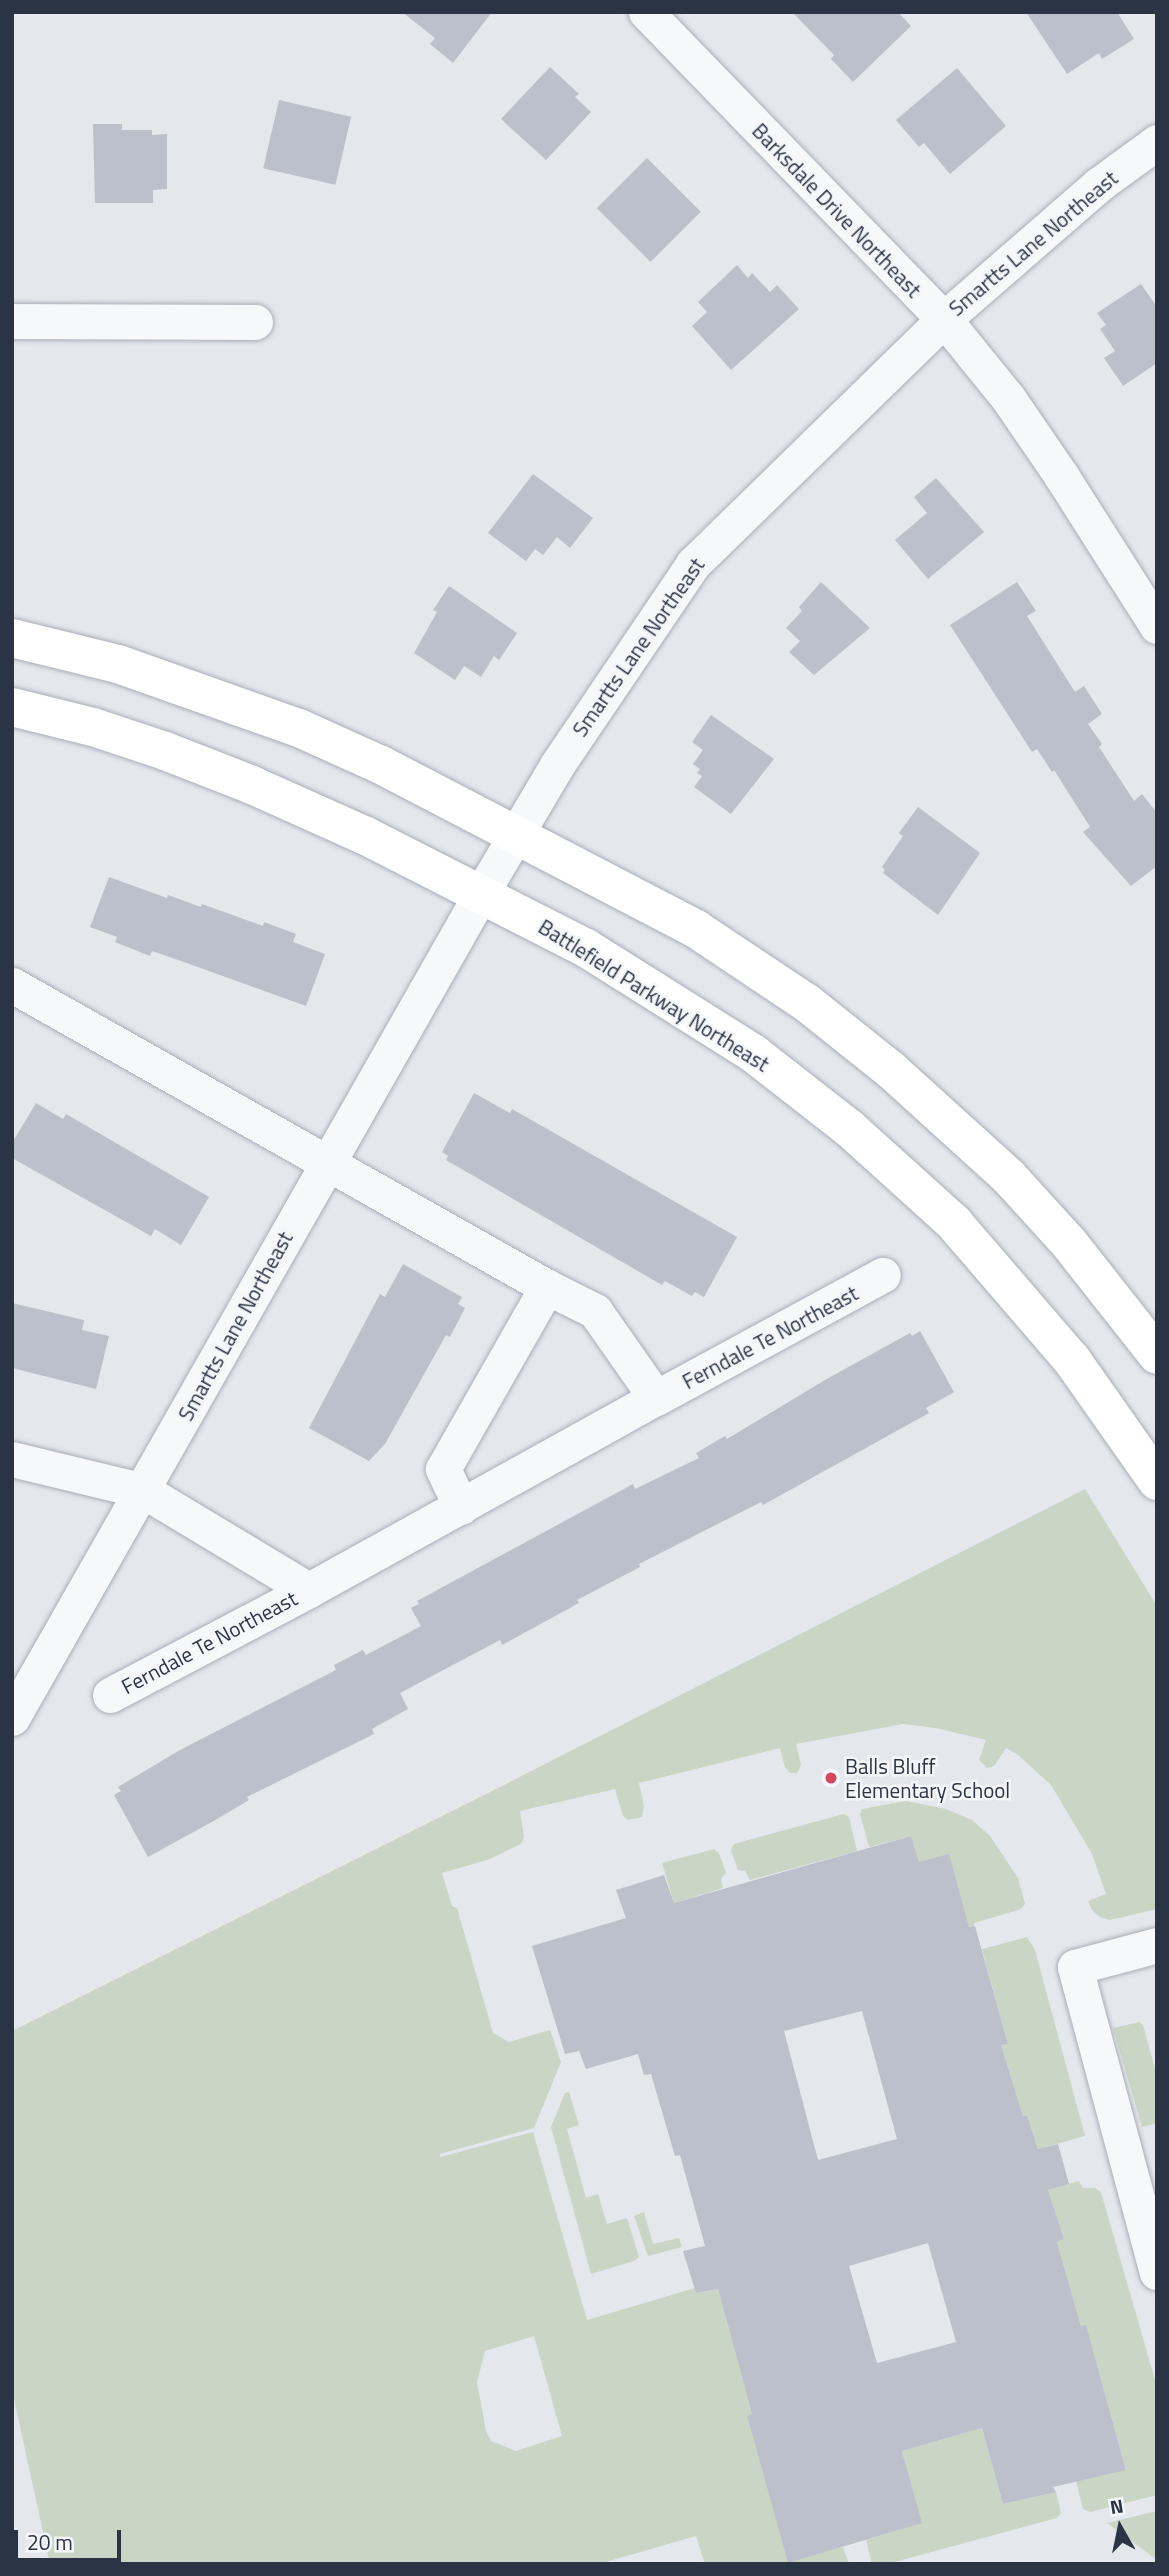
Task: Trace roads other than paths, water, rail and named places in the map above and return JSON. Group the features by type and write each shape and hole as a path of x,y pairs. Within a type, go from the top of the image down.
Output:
{"main road":[{"path":"12,638 118,664 265,715 381,765 696,929 807,1003 891,1070 1008,1176 1069,1243 1157,1355"},
{"name":"Battlefield Parkway Northeast","path":"12,707 105,731 252,785 482,892 586,948 754,1054 802,1089 895,1167 954,1223 1013,1288 1072,1360 1157,1481"}],"street":[{"name":"Barksdale Drive Northeast","path":"646,12 944,319 1007,398 1062,477 1157,626"},
{"name":"Smartts Lane Northeast","path":"12,1718 144,1491 327,1160 556,765 692,564 944,319 1098,185 1157,142"},
{"path":"12,321 255,322"},
{"path":"12,985 327,1160"},
{"name":"Ferndale Te Northeast","path":"327,1160 547,1287 596,1311 656,1398"},
{"name":"Ferndale Te Northeast","path":"110,1695 309,1590 883,1275"},
{"path":"461,1507 443,1469 547,1287"},
{"path":"12,1460 144,1491"},
{"name":"Ferndale Te Northeast","path":"144,1491 309,1590"},
{"path":"1157,1945 1074,1967 1157,2272"}],"place":[{"name":"Balls Bluff Elementary School","path":"831,1778"}]}
